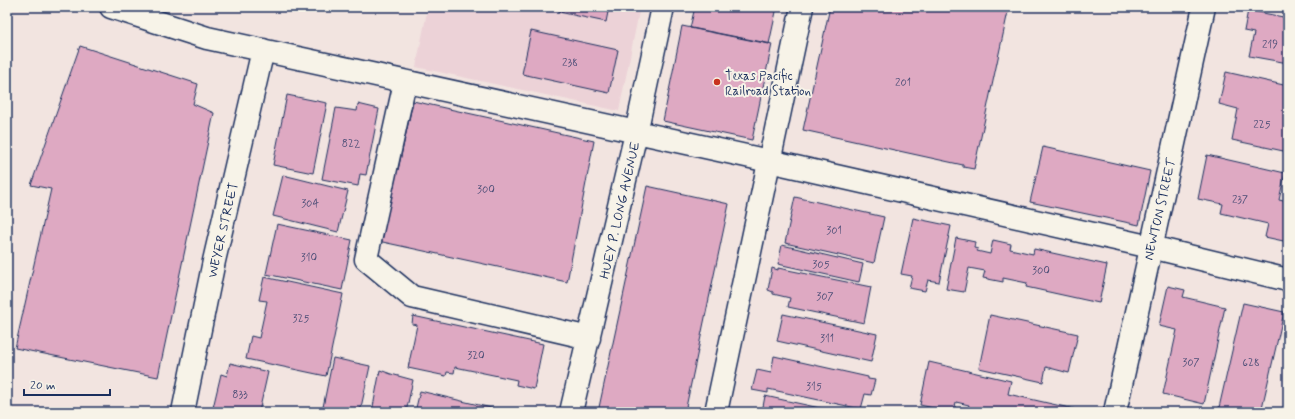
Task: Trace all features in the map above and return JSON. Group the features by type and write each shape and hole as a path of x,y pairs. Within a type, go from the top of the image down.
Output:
{"street":[{"path":"111,7 207,38 769,161 1151,247 1288,280"},
{"name":"HUEY P. LONG AVENUE","path":"572,412 636,133 663,7"},
{"path":"716,412 802,7"},
{"name":"NEWTON STREET","path":"1115,412 1204,7"},
{"name":"WEYER STREET","path":"183,412 214,261 263,50"},
{"path":"406,82 366,259 412,297 589,338"}],"shaded area":[{"path":"428,7 640,7 619,111 416,67"}],"building":[{"path":"560,7 609,7 606,22 559,12"},
{"path":"695,7 777,7 769,44 690,28"},
{"path":"830,7 1009,7 974,169 963,167 963,165 803,130"},
{"path":"1248,10 1288,18 1288,63 1249,56 1254,33 1244,31"},
{"name":"Texas Pacific Railroad Station","path":"682,26 772,44 752,140 663,121"},
{"path":"531,31 618,50 609,93 522,74"},
{"path":"80,46 198,84 193,104 214,113 158,377 15,348 51,189 31,185"},
{"path":"1226,72 1288,86 1288,152 1232,140 1238,109 1219,104"},
{"path":"287,95 327,103 313,173 273,165"},
{"path":"413,101 594,141 567,282 378,241 391,168 398,170"},
{"path":"358,104 379,109 366,175 360,174 358,186 322,179 336,108 357,111"},
{"path":"1043,147 1150,171 1139,225 1030,202"},
{"path":"1207,155 1285,173 1279,200 1288,202 1288,242 1265,237 1268,224 1221,213 1223,204 1198,199"},
{"path":"283,175 348,191 338,232 273,216"},
{"path":"647,186 729,204 685,412 598,412"},
{"path":"795,197 884,217 874,263 785,243"},
{"path":"913,218 951,226 939,282 928,280 925,291 909,288 912,276 901,274"},
{"path":"277,224 352,240 342,290 266,274"},
{"path":"956,238 975,242 974,248 978,249 977,251 990,254 993,240 1011,244 1010,249 1033,254 1034,249 1107,265 1099,303 1026,287 1027,283 1003,278 1003,282 983,278 985,271 969,268 964,292 946,289"},
{"path":"782,245 863,264 859,282 778,264"},
{"path":"772,268 871,287 864,323 788,307 790,298 773,294 773,292 768,290"},
{"path":"264,277 343,294 326,376 246,359 251,336 259,338 267,301 259,300"},
{"path":"1168,286 1185,290 1183,297 1225,307 1204,404 1163,394 1177,330 1159,326"},
{"path":"1243,303 1284,312 1261,412 1218,412"},
{"path":"783,314 877,334 871,362 777,341"},
{"path":"990,315 1078,334 1069,373 1046,367 1043,382 979,368"},
{"path":"413,316 543,344 534,389 516,385 517,380 455,367 454,373 447,372 446,376 408,368 417,325 412,324"},
{"path":"774,356 868,377 868,379 875,380 871,395 865,394 861,409 768,389 768,393 752,390 757,370 771,373"},
{"path":"333,358 370,366 360,412 322,412"},
{"path":"929,362 1011,381 1008,394 1074,409 1073,412 986,412 968,408 969,405 956,402 954,412 952,412 920,405"},
{"path":"230,363 268,372 259,412 212,412 221,374 227,376"},
{"path":"380,370 413,380 406,412 372,412"},
{"path":"420,391 508,412 415,412"},
{"path":"765,396 838,412 762,412"}],"place":[{"name":"Texas Pacific Railroad Station","path":"717,82"}]}
